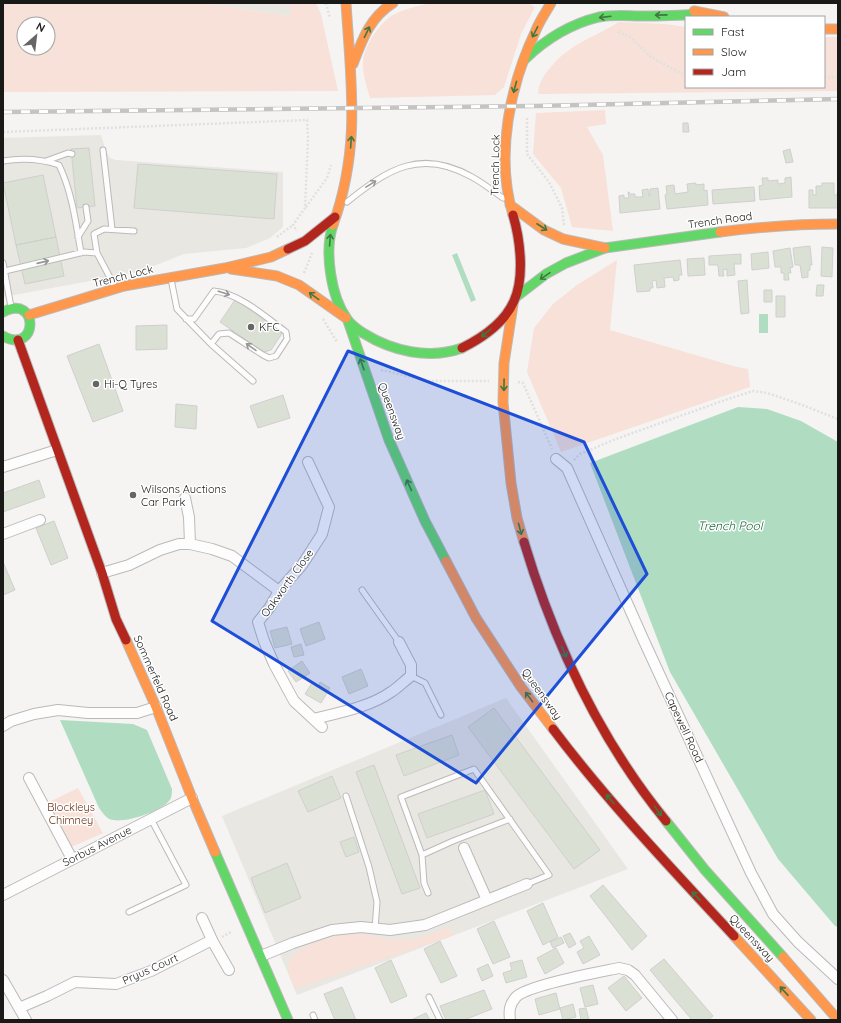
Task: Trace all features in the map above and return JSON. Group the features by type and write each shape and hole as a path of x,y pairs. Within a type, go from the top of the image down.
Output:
{"main road":[{"path":"352,68 366,32 373,19 388,6 394,3"},
{"name":"Trench Lock","path":"514,301 520,268 517,231 509,203 506,181 506,146 509,119 513,91 522,62 534,33 550,3"},
{"name":"Trench Lock","path":"345,5 352,68 352,127 350,161 340,207 335,217 330,237 331,280 347,320"},
{"path":"670,6 718,16"},
{"path":"522,62 534,50 548,40 569,28 600,17 617,15 706,14"},
{"path":"825,29 838,29"},
{"path":"509,203 544,230 563,239 605,248"},
{"name":"Trench Lock","path":"29,315 116,288 224,268 270,257 305,241 335,217"},
{"name":"Trench Road","path":"605,248 760,227 800,224 838,224"},
{"path":"224,268 277,276 299,285 378,342 397,350 423,353 456,350 478,340 494,326 514,301 546,274 566,263 605,248"},
{"name":"Queensway","path":"514,301 507,343 503,381 509,469 520,527 539,591 570,667 617,753 663,817 730,899 838,1020"},
{"path":"3,312 12,307 21,308 29,315 31,325 27,335 18,340 7,339 3,336"},
{"name":"Queensway","path":"347,320 389,440 424,521 476,618 521,687 579,764 656,851 811,1020"},
{"name":"Sommerfeld Road","path":"18,340 102,574 116,619 156,707 192,798 288,1020"}],"street":[{"path":"3,467 57,450"},
{"name":"Capewell Road","path":"556,459 567,468 641,634 751,873 773,914 798,942 838,979"},
{"name":"Oakworth Close","path":"308,462 329,507 322,534 302,565 279,591 270,607 258,622 274,664 294,701 322,727"},
{"path":"185,498 189,517 190,544"},
{"path":"3,534 40,520"},
{"path":"102,574 128,565 160,550 179,544 190,544 232,556 279,591"},
{"path":"314,719 365,705 391,693 411,676 411,665 399,642"},
{"path":"3,726 34,714 58,710 88,713 137,713 156,707"},
{"path":"29,778 72,859"},
{"name":"Sorbus Avenue","path":"3,894 192,798"},
{"path":"464,848 487,900"},
{"path":"260,956 332,930 361,927 390,930 425,925 448,917 526,884"},
{"path":"202,918 212,940 229,970"},
{"name":"Pryus Court","path":"19,1008 75,982 116,984 151,971 212,940"},
{"path":"510,1020 509,1009 517,997 538,987 620,968 628,970 635,975 672,1020"},
{"path":"3,980 26,1020"}],"lane":[{"path":"103,150 112,229"},
{"path":"46,161 68,153 72,154"},
{"path":"3,161 17,159 46,161 59,165 65,178 74,212 81,253"},
{"name":"Trench Lock","path":"340,207 367,186 409,164 435,164 452,168 472,177 509,203"},
{"path":"78,237 88,221 86,207"},
{"path":"116,288 96,254 94,234 104,228 134,231"},
{"path":"5,271 81,253 96,254"},
{"path":"3,263 12,307"},
{"path":"171,278 177,309 211,344 253,381"},
{"path":"186,319 194,319 210,294 214,291 218,291 234,297 286,332 287,338 276,356 269,358 229,332 219,334 211,344"},
{"path":"362,590 399,642"},
{"path":"411,676 426,683 440,715"},
{"path":"428,893 424,883 422,855 401,797 474,769 549,875 526,884"},
{"path":"346,796 369,867 377,902 375,929"},
{"path":"129,912 186,885 151,819"},
{"path":"422,855 453,841 510,819"},
{"path":"429,997 440,1020"}],"path":[{"path":"326,3 332,25"},
{"path":"616,31 630,37 650,57 685,75"},
{"path":"825,78 838,77"},
{"path":"527,116 527,154 549,182 562,208 565,230 563,239"},
{"path":"3,132 307,120 308,138 305,208"},
{"path":"274,240 292,225 305,208 326,178 333,159"},
{"path":"292,225 312,252 299,285"},
{"path":"322,319 339,345"},
{"path":"364,370 378,365 382,371 430,381 503,381"},
{"path":"522,384 556,459"},
{"path":"580,454 616,439 725,400 753,392 767,393 797,402 838,419"}],"highlighted area":[{"path":"348,351 584,442 647,574 476,783 212,621"}],"shaded area":[{"path":"201,3 290,3 290,16"},
{"path":"101,135 110,158 116,160 283,172 283,227 270,238 246,248 184,254 139,272 3,297 3,138"},
{"path":"506,698 628,869 297,995 222,816"}],"green space":[{"path":"3,3 201,3 290,16 290,3 316,3 321,14 338,91 3,92"},
{"path":"431,3 528,3 535,7 521,34 504,87 495,95 370,98 364,75 363,61 366,48 374,34 384,22 395,14"},
{"path":"619,22 665,24 685,27 685,88 825,88 825,37 838,37 838,91 538,94 542,79 558,59 574,47"},
{"path":"605,110 606,124 587,127 603,155 613,231 572,227 561,188 533,154 536,113"},
{"path":"617,260 610,330 748,369 750,387 561,452 527,372 534,328 553,304 577,285"},
{"name":"Blockleys Chimney","path":"78,788 103,833 69,848 45,804"},
{"path":"448,927 454,935 295,989 288,973 289,964 295,955 307,946 327,938 355,934 406,940 422,937"}],"water":[{"path":"457,253 476,300 471,302 452,255"},
{"path":"759,314 768,314 768,333 759,333"},
{"name":"Trench Pool","path":"738,407 767,409 801,421 838,442 838,927 835,926 778,859 670,672 590,463"},
{"path":"60,720 133,724 147,730 172,789 170,800 159,809 134,818 119,820 107,817 99,808"}],"building":[{"path":"683,123 688,123 689,132 683,132"},
{"path":"89,148 95,206 77,208 71,149"},
{"path":"790,149 793,162 786,163 783,151"},
{"path":"138,164 277,174 274,219 134,208"},
{"path":"43,175 56,237 16,245 3,183"},
{"path":"791,177 792,197 760,200 759,186 763,185 762,178 768,178 768,181 778,180 778,184 785,183 785,178"},
{"path":"696,183 696,185 704,184 704,191 707,190 708,205 667,209 665,195 667,194 666,186 674,185 675,194 688,192 687,184"},
{"path":"822,183 834,183 834,195 837,195 838,186 838,208 809,208 809,190 813,190 813,195 816,195 816,186 822,186"},
{"path":"754,187 755,201 713,204 712,190"},
{"path":"658,188 660,209 620,213 619,196 624,195 624,198 629,198 629,192 630,194 635,194 635,197 643,197 642,190 648,189 650,196 650,189"},
{"path":"56,237 64,276 25,284 16,245"},
{"path":"810,246 812,265 810,265 810,270 808,271 808,277 802,278 800,265 795,265 793,248"},
{"path":"822,247 833,248 832,277 821,276"},
{"path":"790,248 793,267 790,268 791,273 788,273 789,280 784,280 784,273 781,273 781,267 775,267 773,251"},
{"path":"768,252 769,268 752,270 751,254"},
{"path":"741,254 741,264 734,264 735,275 727,276 727,269 723,270 724,276 719,276 718,265 709,265 709,256"},
{"path":"704,258 705,275 688,276 687,259"},
{"path":"680,260 682,275 679,275 679,280 674,281 673,277 664,278 665,287 657,288 656,280 652,281 653,288 650,288 650,291 637,292 634,265"},
{"path":"747,280 749,313 741,314 738,281"},
{"path":"817,285 824,285 823,296 816,296"},
{"path":"764,290 772,290 772,302 764,302"},
{"path":"776,296 785,296 785,317 776,317"},
{"name":"KFC","path":"235,300 283,332 271,350 264,352 220,322"},
{"path":"167,325 167,349 136,350 136,326"},
{"name":"Hi-Q Tyres","path":"99,344 123,411 93,422 67,356"},
{"path":"283,395 290,418 258,428 250,406"},
{"path":"176,404 197,406 196,429 175,427"},
{"path":"39,480 45,497 3,512 3,493"},
{"path":"54,521 68,558 51,565 36,528"},
{"path":"3,562 15,590 3,595"},
{"path":"319,622 325,639 306,646 300,629"},
{"path":"287,627 292,644 275,648 270,631"},
{"path":"301,644 304,655 294,657 291,647"},
{"path":"302,661 310,673 296,682 288,671"},
{"path":"361,669 368,686 349,694 342,677"},
{"path":"320,682 330,688 321,703 305,694 312,683 318,687"},
{"path":"494,708 600,850 574,869 468,727"},
{"path":"452,735 459,755 404,776 396,755"},
{"path":"374,765 420,888 402,894 356,772"},
{"path":"332,776 341,798 308,812 298,791"},
{"path":"485,790 494,814 427,838 418,814"},
{"path":"354,837 359,852 346,857 340,842"},
{"path":"287,863 301,898 265,913 251,878"},
{"path":"603,885 647,936 632,950 590,896"},
{"path":"543,903 558,937 543,945 527,911"},
{"path":"494,921 510,957 493,964 477,929"},
{"path":"570,933 576,944 569,948 563,936"},
{"path":"589,936 600,955 583,964 577,952 584,948 580,941"},
{"path":"561,937 564,943 553,948 550,942"},
{"path":"440,941 457,976 441,983 424,949"},
{"path":"556,948 564,963 545,974 537,958"},
{"path":"664,959 713,1016 708,1020 692,1020 650,970"},
{"path":"391,960 407,996 391,1003 375,968"},
{"path":"522,960 527,977 506,983 503,973 512,970 510,963"},
{"path":"488,964 493,976 482,981 477,969"},
{"path":"624,976 642,998 626,1011 608,988"},
{"path":"593,985 598,1004 585,1007 580,988"},
{"path":"342,987 356,1020 335,1020 324,994"},
{"path":"484,990 492,1009 464,1020 446,1020 440,1006"},
{"path":"556,993 560,1009 539,1015 535,999"},
{"path":"573,1004 576,1017 563,1020 560,1008"},
{"path":"586,1008 589,1020 581,1020 579,1009"},
{"path":"426,1013 430,1020 411,1020"}],"railway":[{"path":"3,112 535,106 838,99"}],"traffic: fast":[{"path":"525,59 541,45 559,33 568,28 599,17 616,15 653,16 706,14"},
{"path":"333,225 329,248 329,260 333,286 341,310 352,325 363,333 386,345 411,352 437,353 449,352 462,348"},
{"path":"516,297 546,274 566,263 605,248 720,232"},
{"path":"3,312 15,308 24,311 30,324 28,332 23,338 15,340 3,336"},
{"path":"348,321 389,440 425,521 446,561"},
{"path":"666,821 705,870 783,957"},
{"path":"215,852 288,1020"}],"traffic: slow":[{"path":"333,225 348,169 351,142 352,115 346,3"},
{"path":"353,64 364,38 373,22 378,15 393,3"},
{"path":"513,215 505,169 508,121 519,74 527,51 539,23 551,3"},
{"path":"694,11 719,16"},
{"path":"825,29 838,29"},
{"path":"510,205 544,230 563,239 605,248"},
{"path":"720,232 779,226 838,224"},
{"path":"29,315 124,286 225,268 271,257 288,249"},
{"path":"231,269 277,276 299,285 346,318"},
{"path":"513,305 504,363 503,402 511,483 517,518 524,542"},
{"path":"446,561 476,618 521,687 553,729"},
{"path":"126,640 156,707 215,852"},
{"path":"734,936 811,1020"},
{"path":"783,957 838,1020"}],"traffic: jam":[{"path":"462,348 492,329 505,316 514,301 519,281 520,258 518,235 513,215"},
{"path":"288,249 305,241 335,217"},
{"path":"18,340 102,573 116,619 126,640"},
{"path":"524,542 550,616 582,689 620,757 642,790 666,821"},
{"path":"553,729 618,809 734,936"}],"place":[{"name":"KFC","path":"251,327"},
{"name":"Hi-Q Tyres","path":"96,384"},
{"name":"Wilsons Auctions Car Park","path":"133,495"}]}
